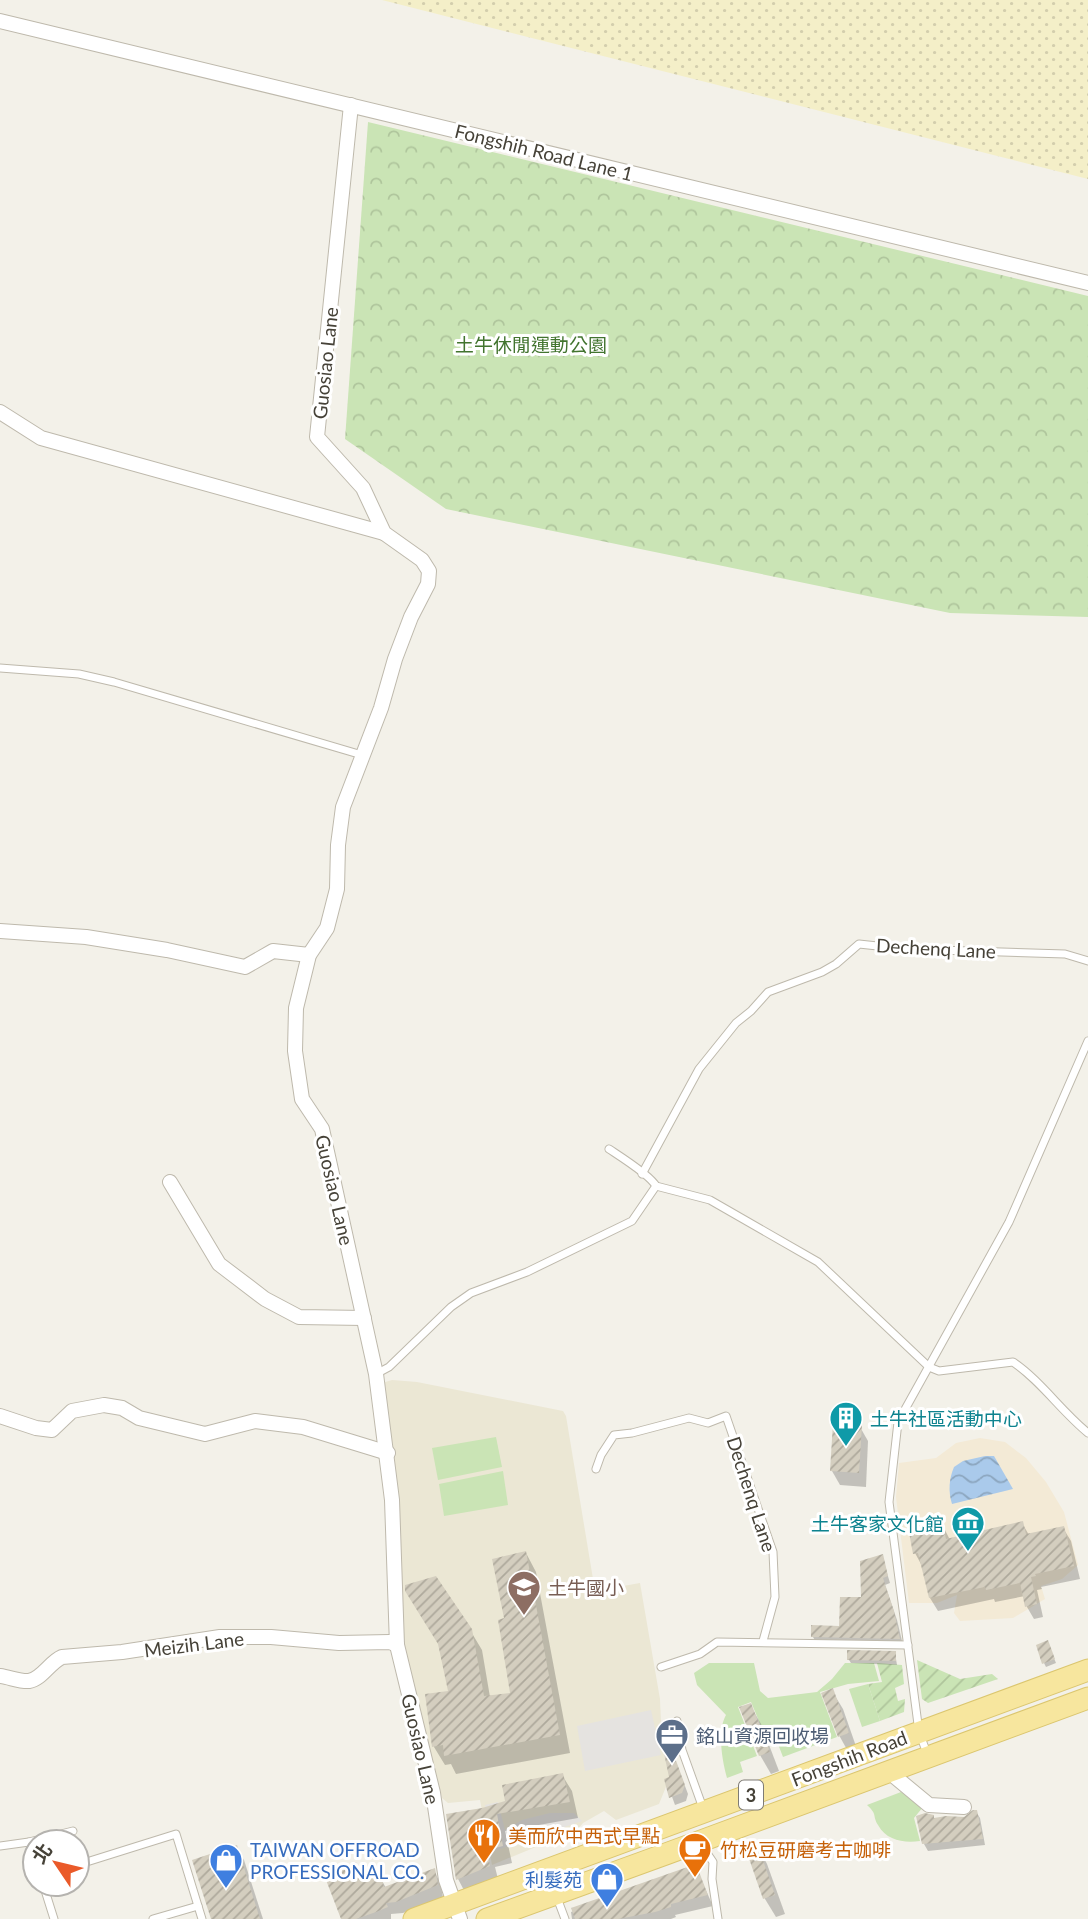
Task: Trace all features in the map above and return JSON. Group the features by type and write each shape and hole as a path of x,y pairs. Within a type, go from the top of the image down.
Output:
{"main road":[{"name":"Fongshih Road","path":"414,1919 457,1911 675,1823 1088,1670"},
{"name":"Fongshih Road","path":"487,1919 1088,1698"}],"street":[{"name":"Fongshih Road Lane 1","path":"0,21 1088,282"},
{"name":"Guosiao Lane","path":"351,105 317,437 363,488 384,533 422,561 429,571 428,584 411,617 381,708 343,807 338,845 337,889 327,928 309,954 296,1008 295,1051 302,1099 322,1129 376,1374 392,1500 397,1645 433,1793 446,1880 457,1911"},
{"path":"0,412 41,438 384,533"},
{"path":"0,931 86,937 167,950 245,967 273,951 309,954"},
{"path":"170,1182 219,1264 265,1299 299,1317 365,1318"},
{"path":"0,1416 36,1428 52,1430 72,1411 104,1405 122,1408 139,1418 205,1434 255,1421 303,1427 388,1453"},
{"name":"Meizih Lane","path":"0,1676 27,1681 36,1678 53,1661 62,1657 122,1653 220,1637 271,1637 339,1643 390,1642 397,1645"},
{"path":"888,1771 929,1805 964,1807"},
{"path":"675,1823 696,1844"}],"lane":[{"path":"0,668 79,674 114,681 362,755"},
{"name":"Dechenq Lane","path":"642,1174 699,1069 736,1023 768,992 822,972 859,944 905,949 1065,954 1088,961"},
{"path":"928,1756 919,1732 889,1502 898,1422 1009,1222 1088,1041"},
{"path":"609,1149 637,1167 656,1186 710,1200 818,1262 929,1367 939,1371 1013,1362 1025,1370 1067,1415 1088,1433"},
{"path":"376,1374 388,1367 451,1307 471,1293 527,1272 632,1221 656,1186"},
{"name":"Dechenq Lane","path":"596,1469 601,1455 614,1435 689,1418 708,1423 726,1416 773,1552 775,1597 763,1642"},
{"path":"661,1667 700,1654 718,1642 908,1645"},
{"path":"677,1721 682,1750 705,1812"},
{"path":"91,1861 176,1834 202,1919"},
{"path":"0,1846 21,1843"},
{"path":"696,1844 712,1862 718,1919"},
{"path":"555,1895 565,1919"},
{"path":"47,1898 54,1919"},
{"path":"153,1919 198,1906"}],"shaded area":[{"name":"土牛國小","path":"392,1380 417,1382 563,1411 595,1591 640,1583 660,1699 662,1747 670,1777 659,1804 616,1820 604,1811 583,1823 577,1830 492,1865 480,1800 448,1803 442,1798 403,1643 382,1383"},
{"path":"980,1438 1005,1442 1026,1458 1046,1482 1064,1512 1078,1565 1062,1579 1041,1586 1045,1599 1013,1618 960,1621 954,1613 957,1595 937,1603 909,1603 896,1497 899,1463 936,1458 956,1443"},
{"path":"651,1710 661,1755 585,1771 577,1726"},
{"path":"498,1802 505,1830 522,1820 550,1813 574,1813 582,1821 494,1851 485,1805"}],"green space":[{"name":"土牛休閒運動公園","path":"368,122 1088,296 1088,617 950,613 446,509 345,439"},
{"path":"496,1437 502,1467 438,1480 432,1448"},
{"path":"503,1471 508,1505 444,1516 439,1484"},
{"path":"917,1660 960,1679 992,1674 998,1679 928,1703 922,1699"},
{"path":"709,1663 754,1663 760,1691 768,1698 817,1692 845,1663 874,1663 879,1681 848,1684 820,1692 837,1737 783,1757 778,1744 769,1745 751,1702 738,1707 757,1756 740,1762 743,1772 727,1778 721,1737 726,1715 697,1685 694,1673"},
{"path":"877,1663 902,1665 904,1684 895,1688 898,1701 905,1699 904,1712 880,1721 868,1684 882,1682"},
{"path":"868,1684 880,1721 862,1727 849,1689"},
{"path":"901,1792 923,1807 914,1818 920,1841 902,1841 886,1835 867,1805"}],"sand":[{"path":"382,0 1088,0 1088,179"}],"water":[{"path":"994,1456 1013,1489 952,1504 950,1485 954,1467 963,1461"}],"building":[{"name":"土牛社區活動中心","path":"833,1423 862,1425 859,1473 830,1471"},
{"path":"942,1520 946,1539 1023,1521 1026,1534 1064,1526 1074,1566 1031,1577 1037,1604 1025,1607 1020,1583 929,1598 918,1553 913,1554 908,1527"},
{"path":"526,1551 560,1735 444,1756 443,1745 432,1747 425,1694 448,1691 438,1644 405,1591 405,1585 436,1576 472,1629 484,1696 510,1693 498,1620 504,1618 492,1559"},
{"path":"883,1554 888,1576 883,1578 900,1639 811,1637 811,1625 839,1626 840,1597 861,1597 860,1561"},
{"path":"1048,1640 1055,1659 1042,1664 1036,1645"},
{"path":"847,1650 896,1651 896,1661 847,1660"},
{"path":"833,1688 849,1733 838,1737 821,1693"},
{"path":"751,1703 770,1752 759,1756 739,1707"},
{"name":"銘山資源回收場","path":"671,1747 685,1785 682,1793 669,1798 664,1779 669,1777 663,1749"},
{"path":"563,1773 570,1802 497,1814 503,1846 487,1850 490,1866 456,1880 446,1814 505,1801 502,1785"},
{"path":"977,1810 983,1839 922,1844 916,1816 925,1813 934,1815 934,1818 964,1817"},
{"path":"757,1843 775,1895 763,1899 745,1847"},
{"name":"TAIWAN OFFROAD PROFESSIONAL CO.","path":"237,1845 260,1919 211,1919 192,1860"},
{"path":"356,1862 364,1881 381,1875 384,1887 435,1868 438,1885 396,1902 386,1903 388,1907 376,1912 356,1919 341,1919 326,1880 336,1877 334,1871"},
{"path":"696,1864 708,1895 671,1904 671,1907 655,1912 618,1919 575,1919 571,1908"}],"place":[{"name":"土牛社區活動中心","path":"846,1448"},
{"name":"土牛客家文化館","path":"968,1553"},
{"name":"土牛國小","path":"524,1617"},
{"name":"銘山資源回收場","path":"672,1765"},
{"name":"美而欣中西式早點","path":"484,1865"},
{"name":"竹松豆研磨考古咖啡","path":"695,1879"},
{"name":"TAIWAN OFFROAD PROFESSIONAL CO.","path":"226,1890"},
{"name":"利髮苑","path":"607,1909"}]}
